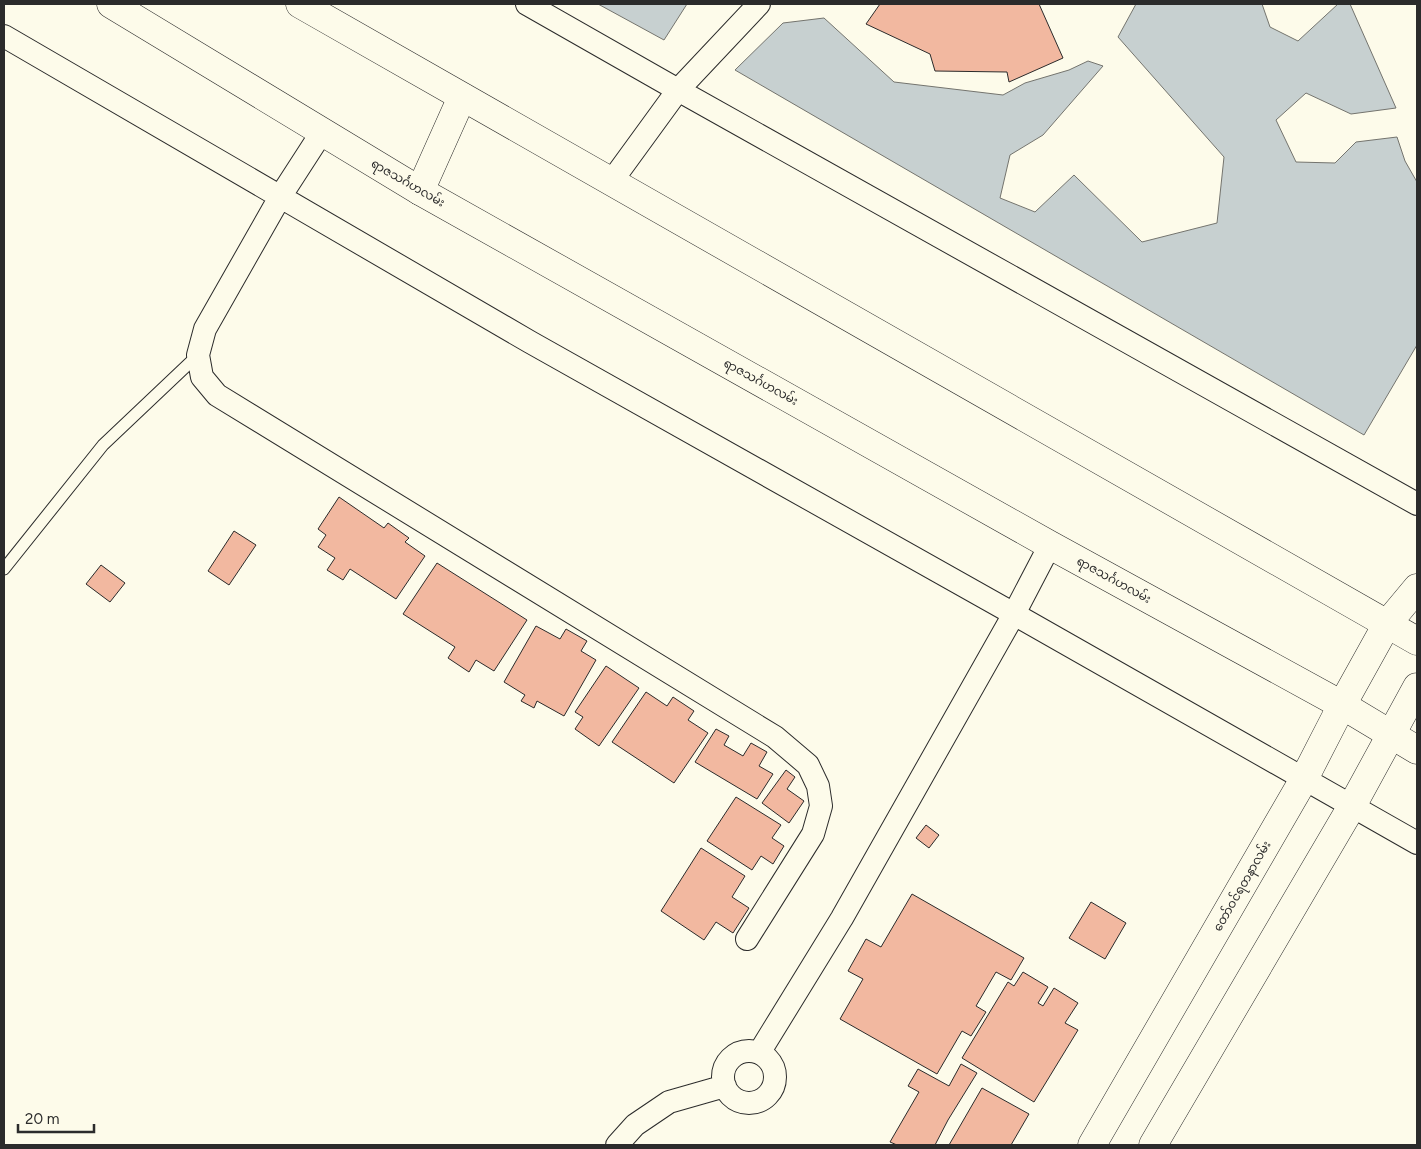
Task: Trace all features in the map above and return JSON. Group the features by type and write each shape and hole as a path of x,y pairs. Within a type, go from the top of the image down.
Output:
{"main road":[{"name":"ရာဇသင်္ဂဟလမ်း","path":"111,4 420,191 1050,545 1342,706 1417,750"},
{"path":"300,4 1417,641"},
{"path":"420,191 462,97"},
{"name":"တော်ဝင်ရတနာလမ်း","path":"1092,1145 1304,779 1387,624 1417,588"},
{"path":"1154,1145 1352,806 1392,736 1417,687"}],"street":[{"path":"527,4 1417,504"},
{"path":"611,182 678,90 760,4"},
{"path":"4,36 530,342 1417,843"},
{"path":"322,132 280,197 205,329 198,355 202,377 217,395 775,737 808,764 818,786 821,806 813,834 747,939"},
{"path":"759,1053 842,918 1014,614 1050,545"},
{"path":"750,1051 759,1053 768,1059 773,1067 775,1077 773,1086 767,1095 758,1101 739,1100 730,1095 725,1086 723,1076 725,1066 731,1058 740,1053 750,1051"},
{"path":"617,1145 635,1125 668,1102 725,1086"}],"lane":[{"path":"4,569 103,445 198,355"}],"shaded area":[{"path":"598,4 687,4 664,40"},
{"path":"1136,4 1262,4 1270,27 1298,41 1338,4 1350,4 1396,108 1351,114 1306,93 1276,120 1296,162 1335,163 1356,142 1397,137 1405,161 1417,182 1417,345 1364,435 735,70 783,23 824,18 894,82 1003,95 1025,83 1069,70 1088,61 1103,66 1043,135 1010,155 1000,198 1035,212 1074,175 1142,242 1217,223 1224,157 1118,37"}],"building":[{"path":"880,4 1039,4 1063,58 1009,82 1007,72 935,71 930,54 866,24"},
{"path":"339,497 384,528 388,523 409,538 405,542 425,556 396,599 350,569 343,580 327,570 335,558 318,547 326,535 318,529"},
{"path":"234,531 256,545 229,585 208,571"},
{"path":"437,563 527,620 494,671 476,660 469,672 448,658 455,647 403,614"},
{"path":"101,565 125,583 110,602 86,584"},
{"path":"536,626 560,639 566,629 587,641 581,651 596,660 564,716 537,701 534,708 521,701 525,695 504,682"},
{"path":"606,666 639,688 599,746 575,729 583,717 575,712"},
{"path":"646,692 667,706 673,697 694,711 688,720 708,733 674,783 612,742"},
{"path":"716,729 729,736 724,745 743,756 751,743 767,752 759,766 773,774 757,799 695,762"},
{"path":"786,770 795,777 787,789 804,801 789,823 762,803"},
{"path":"736,797 781,825 772,838 784,846 773,864 761,856 752,870 707,841"},
{"path":"926,825 939,835 929,848 916,838"},
{"path":"701,848 745,876 732,897 749,908 733,933 716,922 704,940 661,911"},
{"path":"912,894 1024,958 1011,980 996,972 976,1006 986,1012 971,1036 962,1031 937,1074 840,1019 863,979 848,971 866,939 881,947"},
{"path":"1091,902 1126,923 1105,959 1069,938"},
{"path":"1023,972 1048,987 1038,1003 1043,1006 1054,988 1078,1003 1065,1023 1078,1030 1034,1102 962,1058 1008,982 1014,986"},
{"path":"961,1064 977,1073 935,1145 897,1145 890,1142 919,1092 908,1086 918,1069 949,1086"},
{"path":"982,1088 1029,1114 1011,1145 949,1145"}]}
